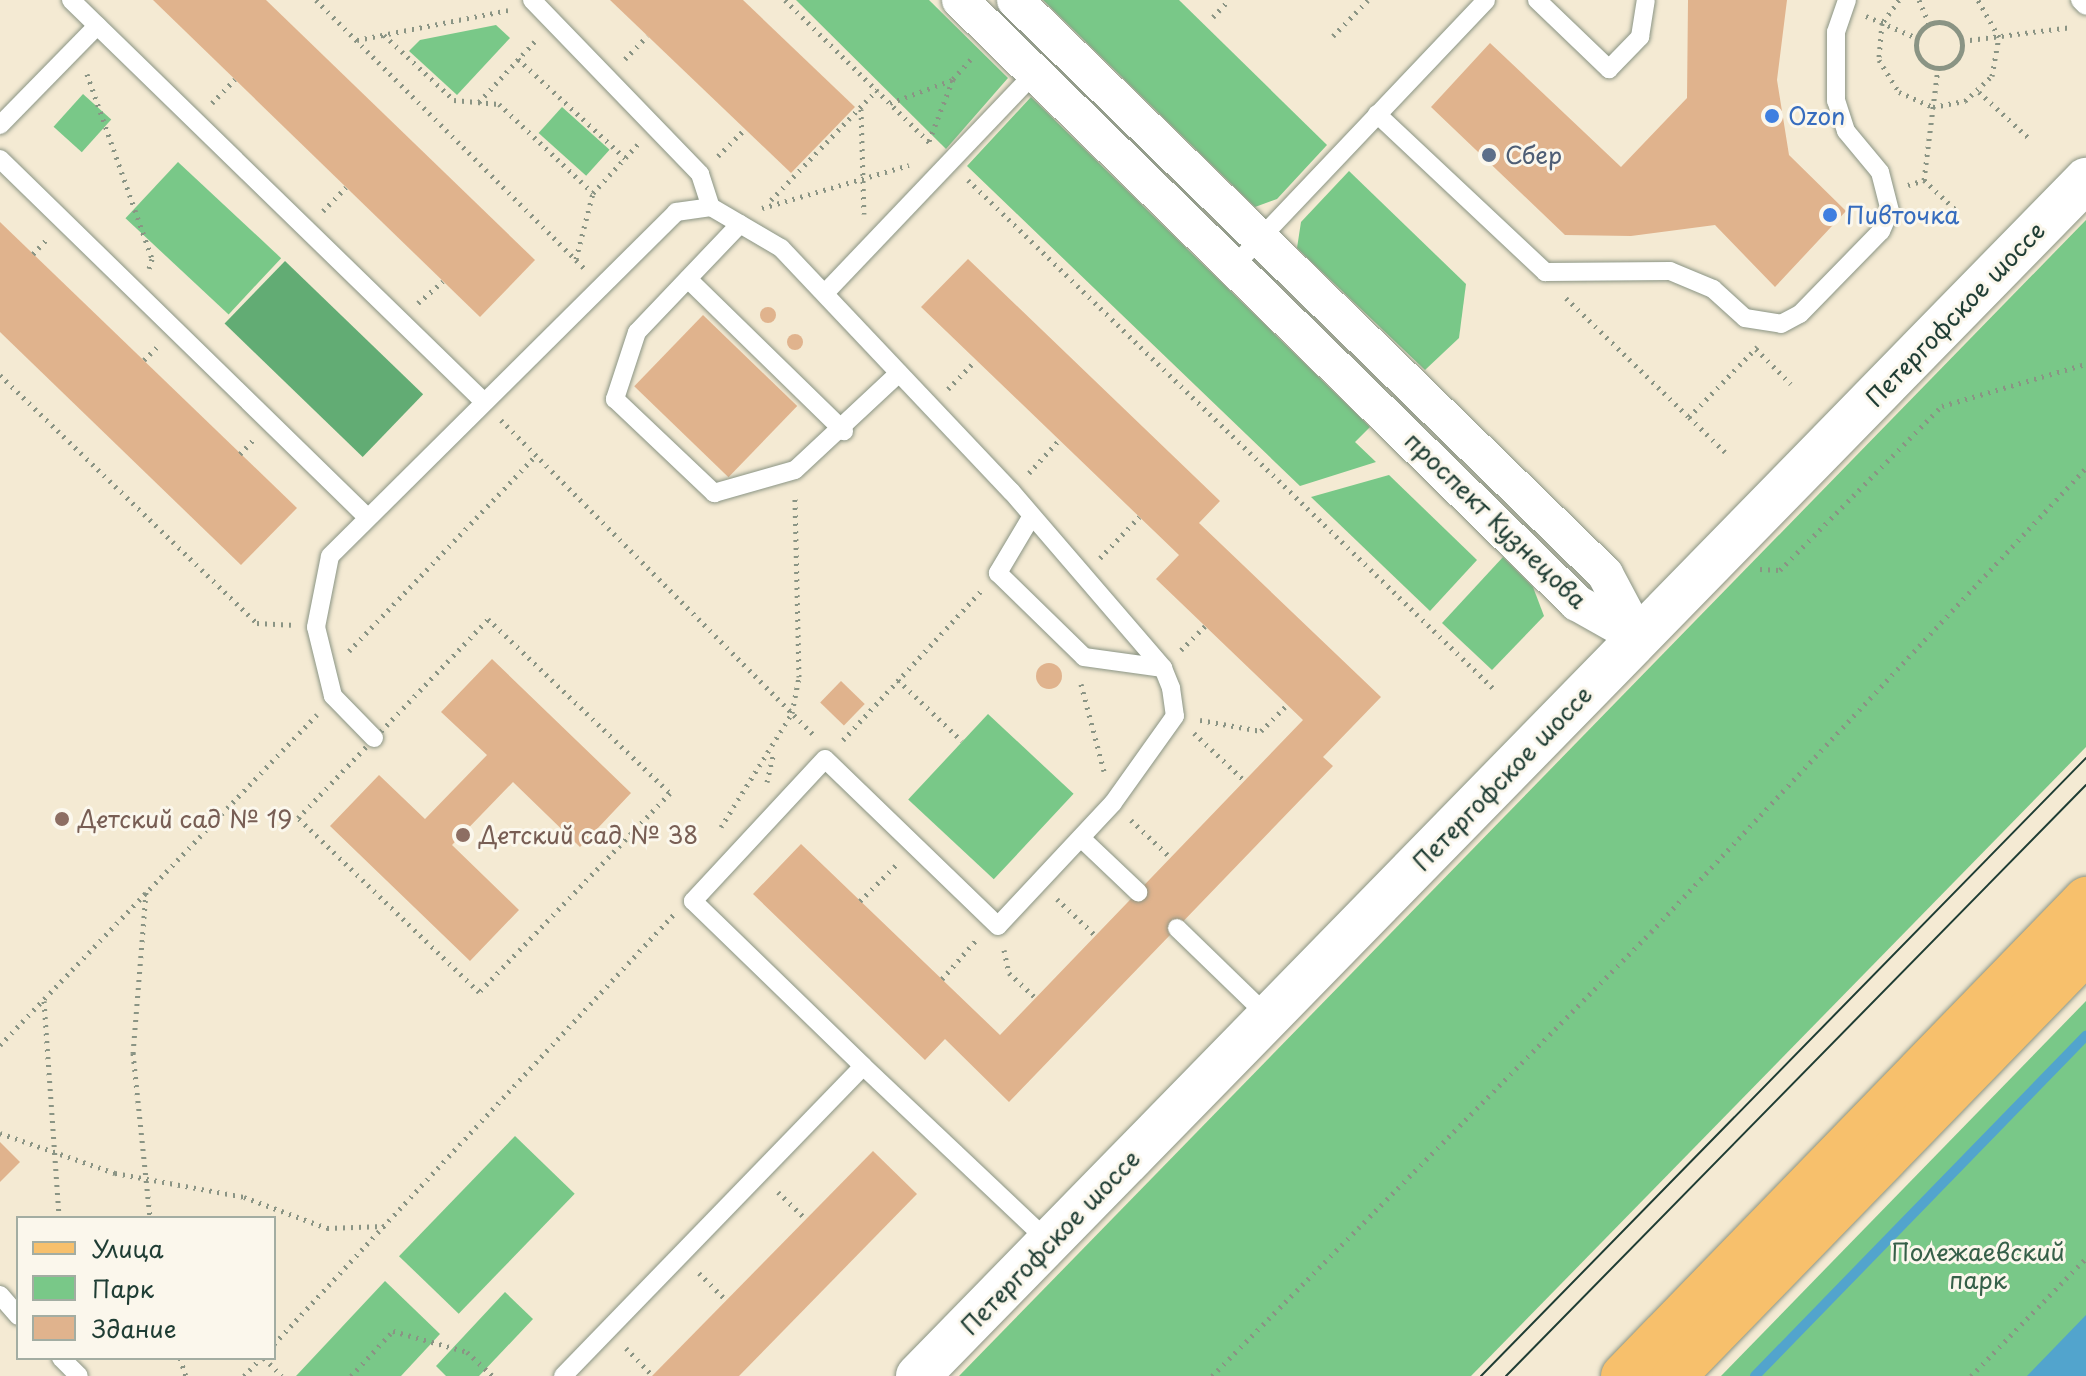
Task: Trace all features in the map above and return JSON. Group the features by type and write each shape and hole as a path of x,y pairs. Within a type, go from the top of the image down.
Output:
{"main road":[{"path":"1623,1376 2086,899"},
{"path":"1674,1376 2086,952"}],"street":[{"name":"проспект Кузнецова","path":"960,0 1577,603 1639,638"},
{"name":"проспект Кузнецова","path":"1015,0 1605,574 1639,638"},
{"name":"Петергофское шоссе","path":"918,1376 2086,180"}],"lane":[{"path":"71,0 481,399"},
{"path":"1234,266 1486,0"},
{"path":"1537,0 1609,69 1640,37 1646,0"},
{"path":"2080,0 2086,6"},
{"path":"534,2 700,174 711,207"},
{"path":"1377,114 1545,272 1670,271 1692,277 1763,327 1800,314 1881,231 1889,192 1846,131 1836,101 1832,64 1845,3"},
{"path":"0,125 97,26"},
{"path":"826,292 951,164 1061,44"},
{"path":"0,159 367,517"},
{"path":"374,738 333,696 316,627 330,556 481,399 676,212 711,207 781,248 826,292 928,410 1011,491 1030,519 1086,574 1163,668 1175,716 1113,803 996,923 825,759 693,901 1049,1242"},
{"path":"740,224 637,332 615,399 714,493 795,470 844,431 899,373"},
{"path":"688,279 844,431"},
{"path":"1030,519 998,573 1084,657 1163,668"},
{"path":"1081,838 1138,892"},
{"path":"1177,928 1269,1017"},
{"path":"563,1376 863,1066"},
{"path":"0,1295 16,1314"},
{"path":"63,1360 79,1376"}],"path":[{"path":"316,0 600,284"},
{"path":"785,0 1493,688"},
{"path":"1213,17 1229,0"},
{"path":"1899,0 1882,23 1886,78 1915,102 1933,107 1979,92 1992,76 1999,37 1978,0"},
{"path":"1919,0 1929,24"},
{"path":"1333,36 1365,1"},
{"path":"356,40 534,2"},
{"path":"1845,3 1917,38"},
{"path":"478,102 552,22"},
{"path":"1929,24 1950,24 1962,41 1957,60 1938,68 1920,58 1917,38 1929,24"},
{"path":"1962,41 2080,26"},
{"path":"384,35 454,100 499,104 593,193"},
{"path":"77,46 152,259 141,296"},
{"path":"929,141 953,79 977,52"},
{"path":"518,59 625,158"},
{"path":"1924,180 1938,68"},
{"path":"890,103 953,79"},
{"path":"740,224 771,201 877,90"},
{"path":"1979,92 2030,139"},
{"path":"861,107 866,251"},
{"path":"575,260 593,193 653,128"},
{"path":"700,174 745,129"},
{"path":"929,155 936,148"},
{"path":"771,201 923,161"},
{"path":"1889,192 1924,180"},
{"path":"1924,180 1959,213"},
{"path":"1545,272 1725,452"},
{"path":"1689,417 1756,349 1763,327"},
{"path":"1756,349 1791,384"},
{"path":"928,410 976,360"},
{"path":"1751,560 1763,572 1780,570 1942,406 2086,364"},
{"path":"0,375 257,623 316,627"},
{"path":"481,399 792,713"},
{"path":"1011,491 1059,440"},
{"path":"328,674 536,455"},
{"path":"1212,1376 1651,932 2086,468"},
{"path":"716,835 792,713 799,677 795,470"},
{"path":"1086,574 1139,517"},
{"path":"832,752 998,573"},
{"path":"488,619 670,793 479,992 298,818 374,738 488,619"},
{"path":"1084,657 1077,672 1113,803 1171,858"},
{"path":"898,680 962,741"},
{"path":"1175,716 1261,731 1287,705"},
{"path":"0,1045 322,709"},
{"path":"1175,716 1245,781"},
{"path":"860,901 915,845"},
{"path":"1039,882 1096,936"},
{"path":"146,892 133,1053 150,1216"},
{"path":"671,916 678,903"},
{"path":"276,1342 671,916 680,910"},
{"path":"942,979 996,923"},
{"path":"996,923 1009,973 1036,998"},
{"path":"44,1000 59,1216"},
{"path":"0,1133 144,1178 244,1197 327,1228 385,1226"},
{"path":"760,1174 806,1219"},
{"path":"681,1255 726,1300"},
{"path":"1971,1376 2086,1258"},
{"path":"608,1330 652,1375"},
{"path":"351,1376 393,1331 467,1352 493,1376"},
{"path":"244,1376 260,1360"},
{"path":"264,1360 282,1376"}],"green space":[{"path":"796,0 929,0 1008,78 946,149"},
{"path":"1043,0 1179,0 1327,145 1277,199 1255,207"},
{"path":"496,25 510,38 457,95 409,51 420,40"},
{"path":"83,94 111,119 82,152 54,127"},
{"path":"1031,97 1370,427 1355,442 1376,462 1300,486 967,166"},
{"path":"562,107 610,150 586,176 539,133"},
{"path":"178,162 281,258 229,314 125,218"},
{"path":"1349,171 1466,284 1459,338 1425,370 1297,248 1301,222"},
{"path":"2086,220 2086,747 1471,1376 959,1376"},
{"path":"285,261 423,394 363,457 225,324"},
{"path":"1389,475 1477,560 1430,611 1311,497"},
{"path":"1503,557 1533,587 1544,616 1492,670 1442,623"},
{"path":"988,714 1074,794 994,879 908,800"},
{"name":"Полежаевский парк","path":"2086,1001 2086,1376 1721,1376"},
{"path":"515,1136 575,1194 459,1314 399,1256"},
{"path":"385,1281 440,1334 401,1376 296,1376"},
{"path":"505,1292 533,1319 479,1376 446,1376 436,1366"}],"water":[{"path":"2086,1315 2086,1376 2027,1376"}],"building":[{"path":"153,0 266,0 535,260 480,317"},
{"path":"610,0 743,0 855,107 791,173"},
{"path":"1688,0 1787,0 1777,80 1789,155 1846,211 1775,287 1715,225 1631,236 1565,235 1431,107 1490,43 1621,167 1687,98"},
{"path":"0,222 297,508 241,565 0,332"},
{"path":"968,259 1220,501 1199,523 1381,697 1323,757 1333,766 1009,1102 945,1039 925,1060 753,894 801,844 1000,1035 1303,720 1156,579 1179,555 921,307"},
{"path":"765,307 771,307 776,315 774,321 765,323 760,318 760,312"},
{"path":"703,315 797,406 728,477 634,386"},
{"path":"792,334 798,334 803,342 801,348 792,350 787,345 787,339"},
{"path":"492,659 631,793 580,847 513,782 452,845 519,910 470,961 330,826 379,775 425,819 487,755 441,712"},
{"path":"1049,663 1058,667 1062,676 1058,685 1049,689 1040,685 1036,676 1040,667"},
{"path":"841,681 865,704 844,726 820,703"},
{"path":"0,1142 20,1162 0,1182"},
{"path":"873,1151 917,1194 739,1376 652,1376"}],"waterway":[{"path":"1755,1376 2086,1036"}],"tram line":[{"path":"1481,1376 2086,758"},
{"path":"1506,1376 2086,785"}],"place":[{"name":"Ozon","path":"1772,116"},
{"name":"Сбер","path":"1489,155"},
{"name":"Пивточка","path":"1830,215"},
{"name":"Детский сад № 19","path":"62,819"},
{"name":"Детский сад № 38","path":"463,835"}]}
